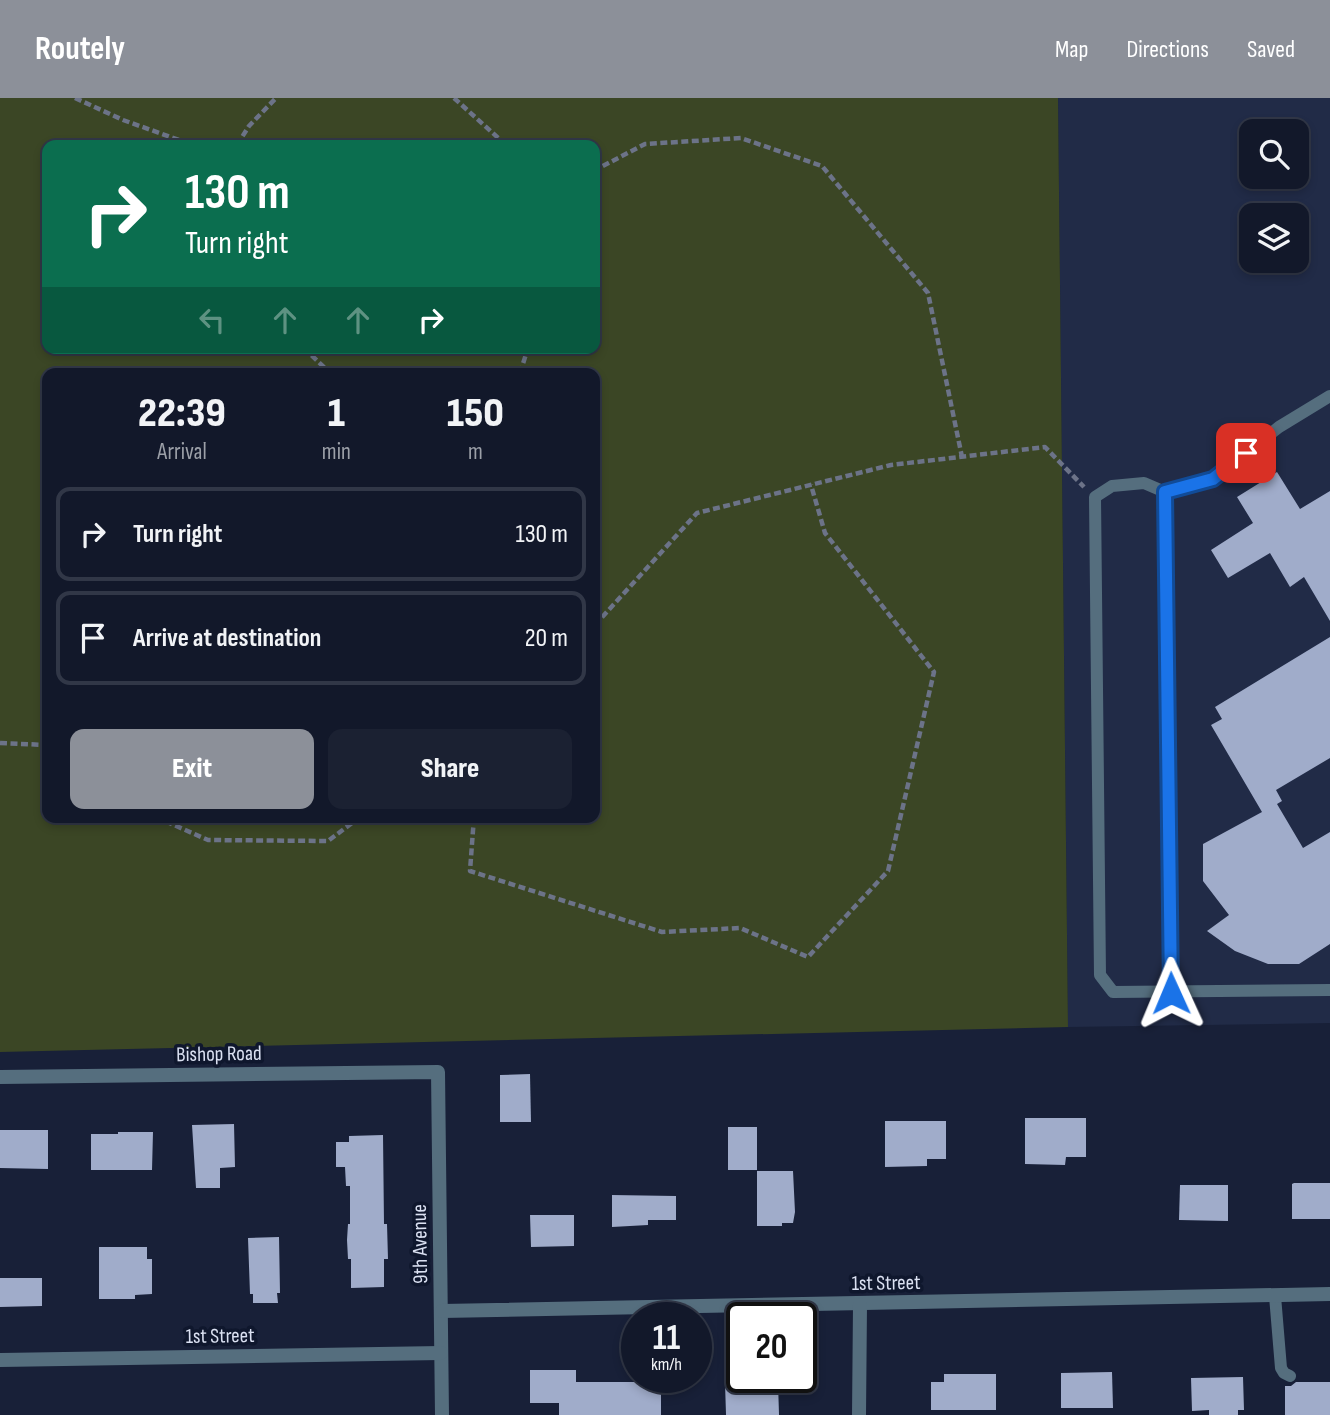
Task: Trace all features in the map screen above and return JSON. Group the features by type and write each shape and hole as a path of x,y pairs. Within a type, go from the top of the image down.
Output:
{"street":[{"name":"Bishop Road","path":"0,1077 438,1072"},
{"name":"9th Avenue","path":"438,1072 442,1415"},
{"name":"1st Street","path":"442,1311 1330,1294"},
{"path":"859,1415 860,1305"},
{"name":"1st Street","path":"0,1360 441,1353"}],"lane":[{"path":"1329,989 1113,992 1100,975 1095,497 1112,486 1144,483 1165,492 1213,479 1279,427 1330,396"},
{"path":"1165,492 1171,993"},
{"path":"1275,1296 1280,1368 1290,1376"}],"path":[{"path":"75,98 123,120 179,140"},
{"path":"240,140 249,126 276,98"},
{"path":"454,98 500,140"},
{"path":"600,170 645,144 741,138 821,166 928,293 962,457"},
{"path":"310,354 325,368"},
{"path":"600,620 697,513 891,465 1045,447 1095,497"},
{"path":"474,823 470,871 662,932 740,928 808,957 888,871 934,672 825,533 811,485"},
{"path":"0,743 42,746"},
{"path":"170,823 208,840 328,841 352,823"}],"shaded area":[{"path":"1058,98 1330,98 1330,1023 1068,1027"}],"green space":[{"path":"0,98 1058,98 1068,1027 0,1052"}],"building":[{"path":"1277,472 1300,509 1330,491 1330,621 1304,577 1290,587 1270,553 1228,578 1211,550 1253,523 1237,497"},
{"path":"1330,637 1330,758 1276,790 1282,801 1277,804 1303,848 1330,832 1330,944 1299,964 1268,964 1235,951 1207,931 1229,915 1203,881 1203,844 1262,812 1211,725 1222,719 1215,707"},
{"path":"530,1074 531,1122 500,1122 500,1075"},
{"path":"1025,1118 1086,1118 1086,1157 1066,1157 1065,1165 1025,1164"},
{"path":"885,1121 946,1121 946,1159 927,1159 927,1166 885,1167"},
{"path":"234,1124 235,1167 220,1168 220,1188 196,1188 192,1125"},
{"path":"728,1127 757,1127 757,1170 728,1170"},
{"path":"0,1130 48,1130 48,1169 0,1168"},
{"path":"153,1132 152,1170 91,1170 91,1134"},
{"path":"383,1135 384,1224 387,1224 388,1259 384,1259 384,1287 351,1288 351,1259 348,1259 347,1240 350,1224 350,1186 346,1186 345,1167 336,1167 336,1142 349,1142 349,1136"},
{"path":"757,1171 793,1171 793,1223 757,1226"},
{"path":"1294,1183 1330,1183 1330,1219 1292,1219"},
{"path":"1180,1185 1228,1185 1228,1221 1179,1220"},
{"path":"612,1195 676,1196 676,1220 648,1220 648,1225 612,1227"},
{"path":"530,1215 574,1215 574,1246 531,1247"},
{"path":"279,1237 278,1303 253,1303 253,1294 250,1294 248,1238"},
{"path":"99,1247 147,1247 147,1259 152,1259 152,1294 135,1295 135,1299 99,1299"},
{"path":"0,1278 42,1278 42,1306 0,1307"},
{"path":"530,1370 576,1370 576,1382 621,1382 621,1393 661,1393 661,1415 559,1415 559,1403 530,1403"},
{"path":"1112,1372 1113,1408 1061,1408 1061,1373"},
{"path":"944,1374 996,1374 996,1410 931,1410 931,1382 944,1382"},
{"path":"1243,1377 1244,1410 1238,1410 1238,1415 1209,1415 1209,1410 1192,1411 1191,1378"},
{"path":"1296,1382 1330,1382 1330,1415 1285,1415 1285,1386"},
{"path":"725,1383 726,1393 778,1393 779,1415 726,1415"}],"route":[{"path":"1171,993 1165,492 1213,479 1246,453"}]}
